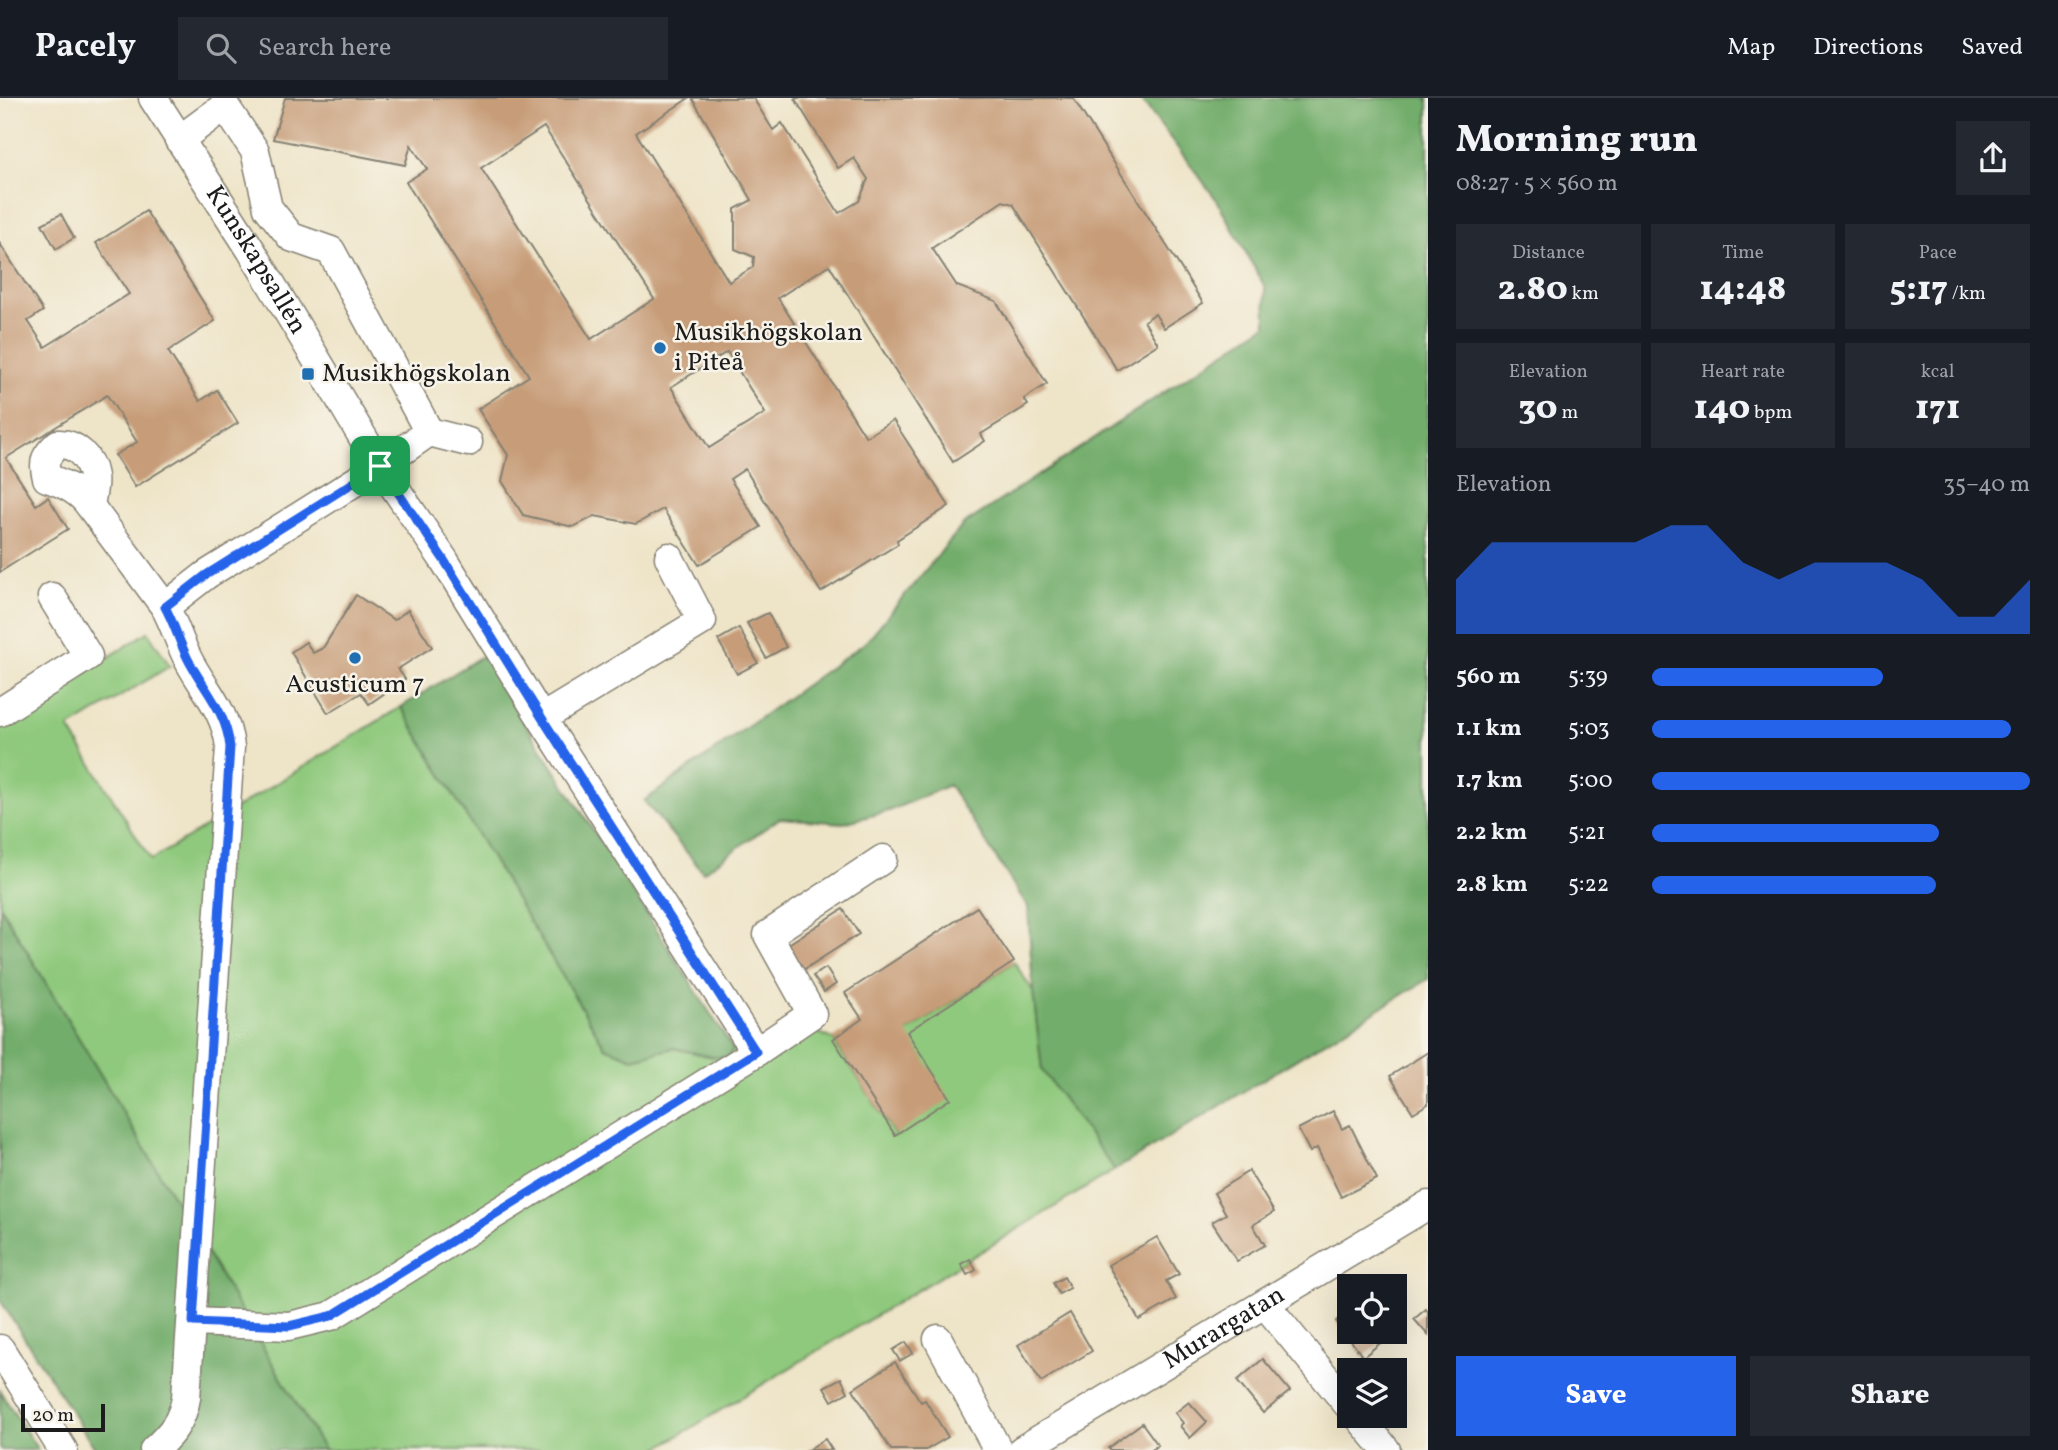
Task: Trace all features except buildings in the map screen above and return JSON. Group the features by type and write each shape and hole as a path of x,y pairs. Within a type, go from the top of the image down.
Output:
{"street":[{"name":"Kunskapsallén","path":"153,98 251,250 380,466 444,560 756,1052"},
{"path":"179,140 225,106 255,151 268,208 291,237 331,251 429,432 468,442"},
{"path":"165,607 206,575 380,466 429,432"},
{"path":"90,506 165,607 190,664 221,712 230,747 193,1322 184,1413 178,1426 153,1450"},
{"path":"542,718 702,621 669,557"},
{"path":"0,712 88,656 52,597"},
{"path":"193,1322 289,1326 331,1316 756,1052 812,1014 768,935 883,859"},
{"name":"Murargatan","path":"1022,1450 1428,1205"},
{"path":"1265,1304 1337,1391"},
{"path":"937,1339 998,1450"},
{"path":"0,1349 63,1450"},
{"path":"1368,1428 1386,1450"}],"green space":[{"path":"1140,98 1428,98 1428,979 1115,1170 1042,1070 1033,991 1028,907 949,785 889,811 843,823 780,818 703,872 644,801 866,642 963,525 1266,325 1265,287 1216,199"},
{"path":"148,632 170,666 69,728 151,860 401,707 605,1047 633,1058 673,1048 713,1057 728,1057 733,1049 775,1057 815,1031 833,1039 895,1135 907,1032 1014,962 1033,991 1042,1070 1115,1170 655,1450 324,1450 0,906 0,727"},
{"path":"482,656 733,1049 728,1057 713,1057 673,1048 633,1058 605,1047 401,707"},
{"path":"0,906 324,1450 96,1450 0,1300"},
{"path":"0,1391 38,1450 0,1448"}],"place":[{"name":"Musikhögskolan i Piteå","path":"660,348"},
{"name":"Musikhögskolan","path":"308,374"},
{"name":"Acusticum 7","path":"355,658"}],"route":[{"path":"380,466 444,560 756,1052 331,1316 289,1326 193,1322 230,747 221,712 190,664 165,607 206,575 380,466"}]}
